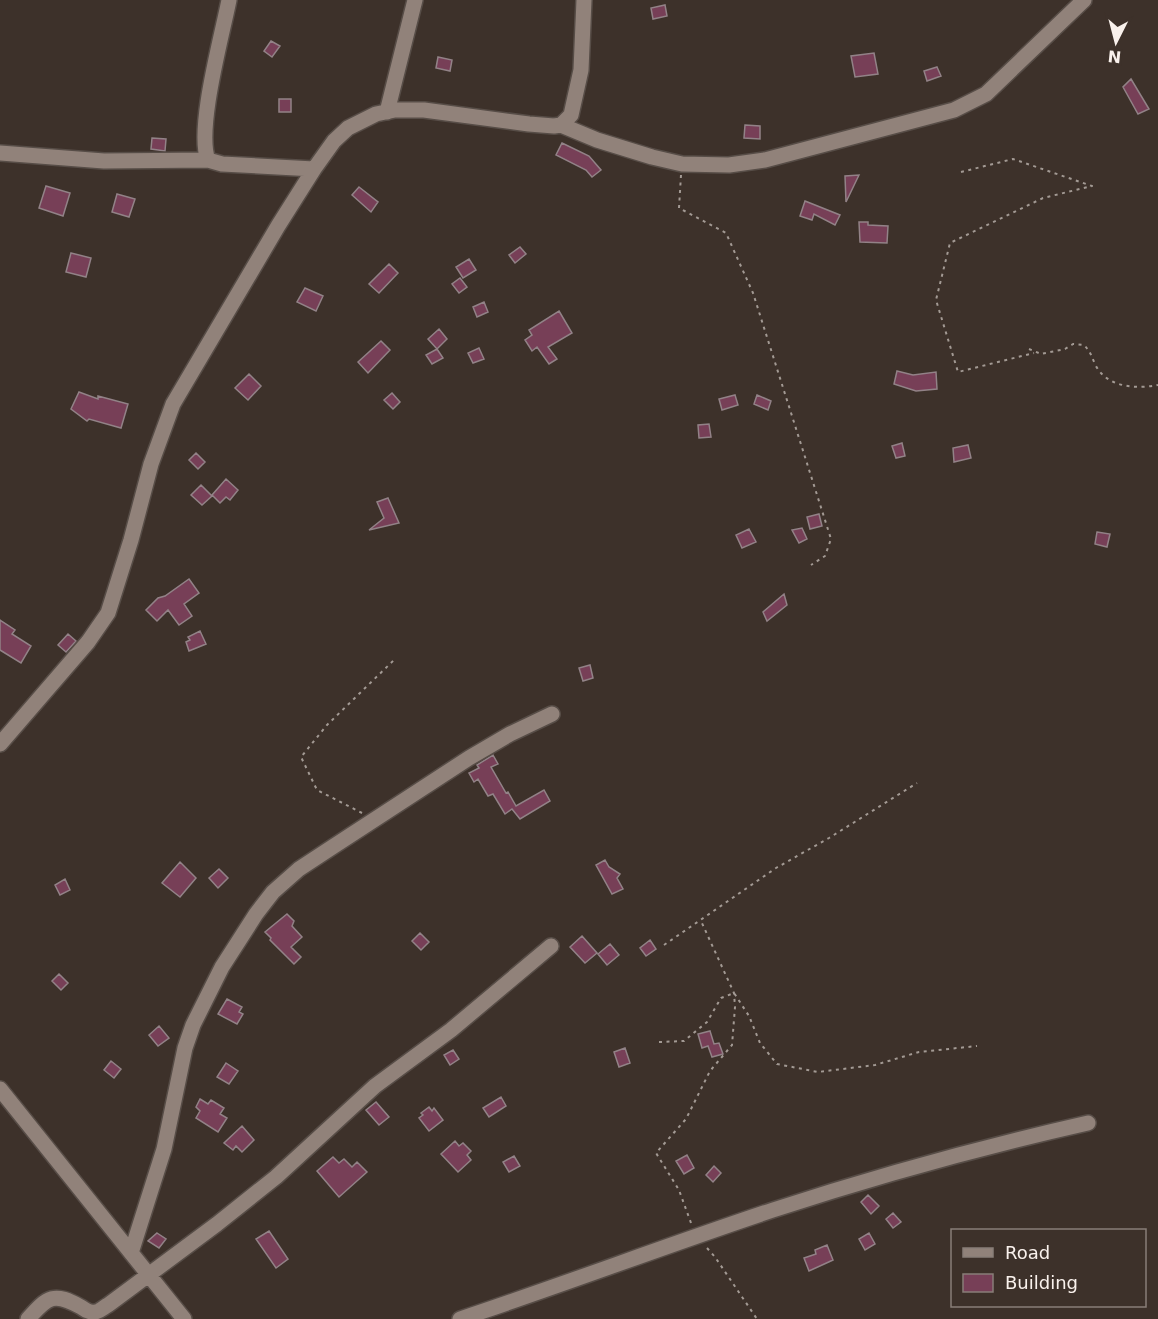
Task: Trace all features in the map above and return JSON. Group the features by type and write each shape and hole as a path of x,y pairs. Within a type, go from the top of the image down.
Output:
{"street":[{"path":"208,160 204,148 210,92 229,0"},
{"path":"387,112 415,0"},
{"path":"0,744 88,642 108,613 131,540 151,464 173,404 278,226 334,141 348,128 376,114 395,110 424,110 554,126 566,122 571,115 581,70 584,0"},
{"path":"561,124 608,144 682,164 729,165 765,160 954,110 986,94 1084,0"},
{"path":"0,153 104,161 208,160 222,164 314,169"},
{"path":"131,1253 164,1149 185,1048 205,998 222,967 273,892 299,869 470,758 510,734 552,714"},
{"path":"28,1319 48,1300 57,1297 69,1300 88,1311 98,1312 276,1177 375,1086 451,1030 551,946"},
{"path":"0,1089 184,1319"},
{"path":"460,1319 804,1200 990,1146 1088,1124"}],"path":[{"path":"961,172 1013,159 1092,186 1043,198 950,243 936,300 958,372 1034,353 1041,354 1065,349 1073,344 1084,345 1092,353 1097,367 1104,376 1120,385 1143,387 1158,385"},
{"path":"682,164 679,208 726,233 753,293 831,539 825,556 811,565"},
{"path":"1029,349 1034,353"},
{"path":"375,819 318,790 301,757 327,725 395,659"},
{"path":"664,945 776,868 917,783"},
{"path":"701,921 734,993 749,1016 760,1043 777,1064 818,1072 875,1065 919,1053 977,1046"},
{"path":"659,1042 684,1041 707,1022 721,998 734,993"},
{"path":"734,993 732,1045 710,1071 686,1119 656,1153 679,1190 696,1236 715,1257 746,1306 757,1319"}],"building":[{"path":"665,5 667,16 653,19 651,8"},
{"path":"271,41 280,46 272,57 264,51"},
{"path":"874,53 878,74 855,77 851,56"},
{"path":"438,57 452,60 450,71 436,68"},
{"path":"937,67 941,76 927,81 924,71"},
{"path":"1131,79 1149,109 1138,114 1123,87"},
{"path":"279,99 291,99 291,112 279,112"},
{"path":"745,125 760,126 760,139 744,138"},
{"path":"152,138 166,139 165,151 151,149"},
{"path":"562,143 589,156 601,170 592,177 586,170 556,155"},
{"path":"859,175 846,202 845,176"},
{"path":"46,186 70,193 63,216 39,208"},
{"path":"359,187 378,202 371,212 352,195"},
{"path":"117,194 135,199 129,217 112,212"},
{"path":"805,201 840,215 835,225 814,214 812,220 800,216"},
{"path":"859,222 888,226 887,243 860,242"},
{"path":"520,247 526,254 515,263 509,255"},
{"path":"71,253 91,258 86,277 66,272"},
{"path":"469,259 476,270 463,278 456,267"},
{"path":"389,264 398,273 379,293 369,284"},
{"path":"460,278 467,287 459,293 452,284"},
{"path":"305,288 323,296 316,311 297,302"},
{"path":"484,302 488,312 477,317 473,307"},
{"path":"559,311 572,333 548,347 557,359 549,364 537,347 532,351 525,340 532,335 529,330"},
{"path":"439,329 447,339 437,349 428,339"},
{"path":"381,341 390,350 368,373 358,362"},
{"path":"479,348 484,359 473,363 468,353"},
{"path":"437,349 443,358 432,364 426,355"},
{"path":"897,371 913,375 936,372 937,389 916,391 894,384"},
{"path":"249,374 261,386 248,400 235,388"},
{"path":"79,392 98,399 98,396 128,404 121,428 89,419 87,421 71,409"},
{"path":"392,393 400,402 393,409 384,400"},
{"path":"735,395 738,405 722,410 719,399"},
{"path":"757,395 771,401 768,410 754,404"},
{"path":"709,424 711,437 699,438 698,425"},
{"path":"902,443 905,456 896,458 892,446"},
{"path":"968,445 971,458 954,462 953,448"},
{"path":"196,453 205,462 198,469 189,460"},
{"path":"226,479 238,490 230,500 226,497 220,503 212,495"},
{"path":"201,485 212,496 202,505 191,495"},
{"path":"388,498 399,523 369,530 384,518 377,502"},
{"path":"819,514 822,526 810,529 807,517"},
{"path":"802,528 807,539 799,543 792,530"},
{"path":"749,529 756,542 742,548 736,535"},
{"path":"1097,532 1110,534 1107,547 1095,544"},
{"path":"189,579 199,593 184,604 192,616 179,625 168,610 157,621 146,610 158,598 165,596"},
{"path":"784,594 787,605 767,621 763,612"},
{"path":"0,620 15,630 12,634 31,646 21,663 0,650"},
{"path":"200,631 206,644 189,651 186,642 190,640 188,637"},
{"path":"68,634 76,641 66,652 58,645"},
{"path":"590,665 593,678 583,681 579,668"},
{"path":"493,755 498,764 491,767 516,806 544,790 550,801 520,819 512,809 505,814 493,794 488,796 478,779 474,782 469,773 479,768 477,765"},
{"path":"605,860 609,867 620,874 617,878 623,889 612,894 596,865"},
{"path":"180,862 196,878 180,897 162,883"},
{"path":"219,869 228,878 218,888 209,878"},
{"path":"65,879 70,890 60,895 55,885"},
{"path":"287,914 294,921 292,926 302,937 291,947 301,957 294,964 265,932"},
{"path":"420,933 429,942 421,950 412,941"},
{"path":"582,936 597,953 585,963 570,947"},
{"path":"650,940 656,949 646,956 640,948"},
{"path":"610,944 619,955 607,965 598,954"},
{"path":"59,974 68,983 61,990 52,981"},
{"path":"227,999 242,1007 239,1012 243,1014 237,1024 218,1014"},
{"path":"159,1026 169,1038 158,1046 149,1035"},
{"path":"710,1031 714,1044 719,1043 723,1054 712,1057 708,1046 702,1048 698,1034"},
{"path":"625,1048 630,1063 619,1067 614,1052"},
{"path":"453,1050 459,1059 450,1065 444,1055"},
{"path":"111,1061 121,1069 114,1078 104,1070"},
{"path":"226,1063 238,1071 229,1084 217,1077"},
{"path":"501,1097 506,1106 489,1117 483,1108"},
{"path":"200,1099 208,1104 211,1100 224,1108 220,1114 227,1118 218,1132 196,1118 200,1111 196,1107"},
{"path":"376,1102 389,1117 379,1125 366,1110"},
{"path":"429,1107 432,1111 434,1108 443,1120 429,1131 419,1118 423,1115 421,1113"},
{"path":"242,1126 254,1140 242,1152 236,1146 233,1150 224,1143"},
{"path":"455,1141 459,1146 463,1143 471,1151 467,1155 471,1160 458,1172 441,1154"},
{"path":"687,1155 694,1168 684,1174 676,1161"},
{"path":"514,1156 520,1166 509,1172 503,1162"},
{"path":"333,1157 339,1163 344,1159 352,1167 357,1162 367,1172 339,1197 317,1171"},
{"path":"714,1166 721,1173 713,1182 706,1175"},
{"path":"868,1195 879,1206 871,1214 861,1202"},
{"path":"893,1213 901,1222 893,1228 886,1219"},
{"path":"269,1231 288,1259 276,1268 256,1239"},
{"path":"157,1233 166,1239 159,1248 148,1241"},
{"path":"869,1233 875,1244 865,1250 859,1239"},
{"path":"827,1245 833,1260 809,1271 804,1258 816,1254 815,1250"}]}
